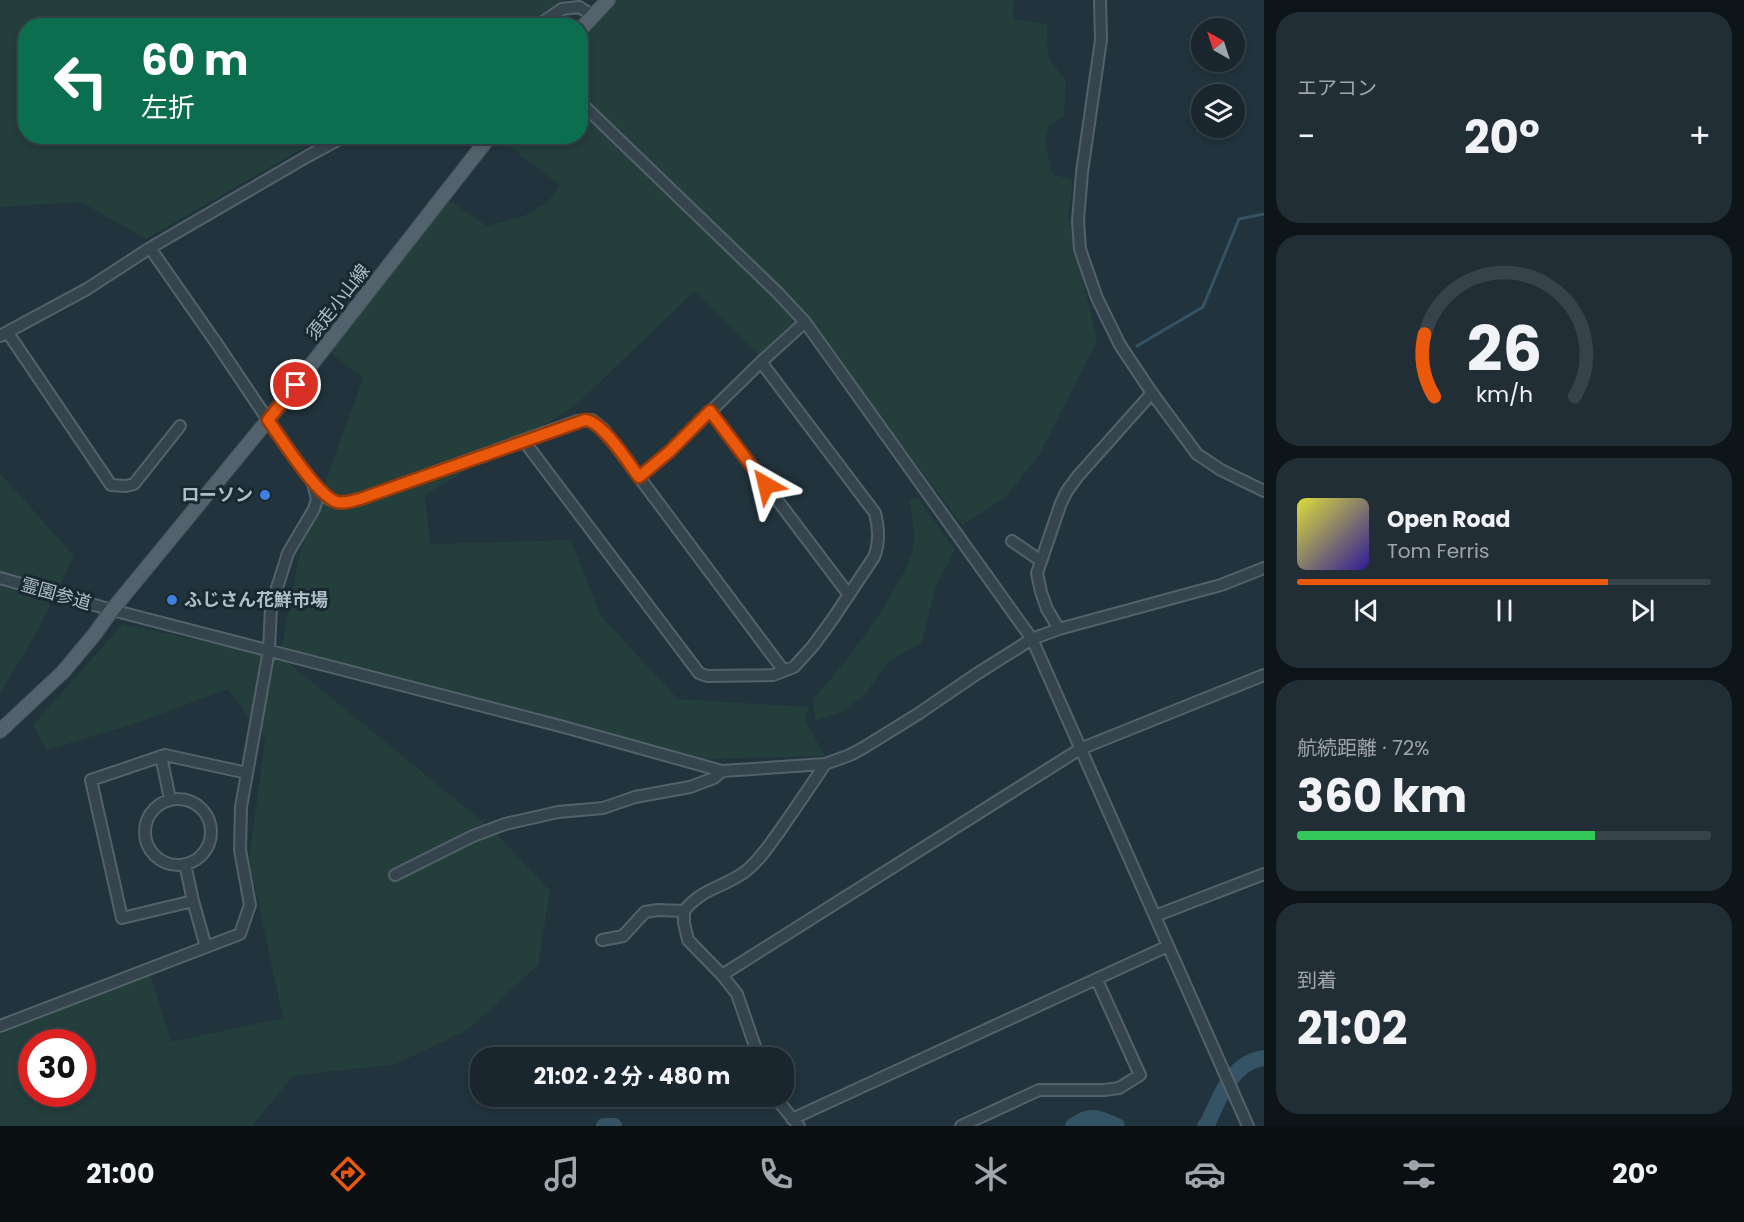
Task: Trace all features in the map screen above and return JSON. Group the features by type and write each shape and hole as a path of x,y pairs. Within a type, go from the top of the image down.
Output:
{"main road":[{"path":"588,22 608,0"},
{"name":"須走小山線","path":"0,731 63,672 94,636 112,610 268,420 484,144"}],"street":[{"path":"1100,0 1101,40 1082,172 1078,221 1080,249 1097,298 1111,328 1152,393 1197,454 1221,470 1264,491"},
{"path":"549,18 562,9 579,7 594,16"},
{"path":"588,110 777,292 805,322 1032,639 1248,1126"},
{"path":"180,426 134,484 111,485 4,335 87,289 150,248 330,144"},
{"path":"150,248 268,420 313,483 329,499 347,502 577,421 592,420 603,429 784,671"},
{"path":"639,477 669,452 805,322"},
{"path":"524,441 699,673 707,676 773,675 794,667 813,646 874,557 878,546 879,526 875,513 761,363"},
{"path":"1059,629 1047,609 1037,573 1067,491 1152,393"},
{"path":"710,411 849,595"},
{"path":"0,1026 240,934 250,905 240,850 241,807 269,650 271,607 288,553 314,508 316,499 313,483"},
{"path":"1012,541 1041,561"},
{"path":"395,875 473,836 505,824 558,812 603,808 635,797 690,787 714,778 722,771 825,764 863,748 1032,639 1059,629 1221,585 1264,568"},
{"name":"霊園参道","path":"0,578 112,610 564,727 722,771"},
{"path":"722,975 1080,748 1264,675"},
{"path":"193,901 122,918 91,780 165,755 247,773"},
{"path":"161,756 170,800"},
{"path":"755,1047 737,994 688,940 684,911 689,904 711,889 745,872 762,854 810,789 825,764"},
{"path":"181,798 191,801 207,814 211,824 209,845 195,861 184,864 162,861 153,854 148,844 145,833 147,822 152,812 160,804 170,800 181,798"},
{"path":"184,864 206,947"},
{"path":"1155,916 1264,874"},
{"path":"602,940 623,936 645,912 684,911"},
{"path":"783,1107 795,1122 1168,946"},
{"path":"961,1126 1039,1090 1119,1089 1140,1075 1098,980"}],"green space":[{"path":"0,0 567,0 534,18 18,18 18,144 310,144 146,239 81,202 0,207"},
{"path":"616,0 1014,0 1013,19 1047,24 1048,57 1066,82 1064,116 1049,125 1045,141 1052,174 1073,180 1068,216 1097,341 1039,455 1005,498 962,525 804,315 759,355 695,291 574,407 425,495 430,544 571,540 601,616 678,699 809,707 805,720 825,756 704,759 517,723 416,687 282,646 299,556 363,378 330,352 407,245 450,201 487,226 524,216 547,203 560,185 506,144 588,144 588,32"},
{"path":"0,473 74,556 39,628 0,693"},
{"path":"918,498 955,550 936,586 922,642 887,663 865,695 842,712 815,721 813,699 868,631 906,568 914,542 909,501"},
{"path":"123,624 284,659 494,831 550,891 538,965 469,1029 396,1064 293,1076 252,1126 0,1126 0,1030 150,974 171,1042 283,1018 249,859 265,740 228,689 131,725 47,750 33,725"}],"waterway":[{"path":"1137,346 1203,307 1239,219 1264,214"},
{"path":"1205,1126 1235,1074 1243,1066 1264,1058"},
{"path":"1073,1126 1090,1118 1117,1126"},
{"path":"604,1126 614,1126"}],"place":[{"name":"ローソン","path":"265,495"},
{"name":"ふじさん花鮮市場","path":"172,600"}],"route":[{"path":"296,385 268,420 313,483 329,499 339,502 360,499 585,420 592,420 603,429 639,477 669,452 710,411 766,485"}]}
